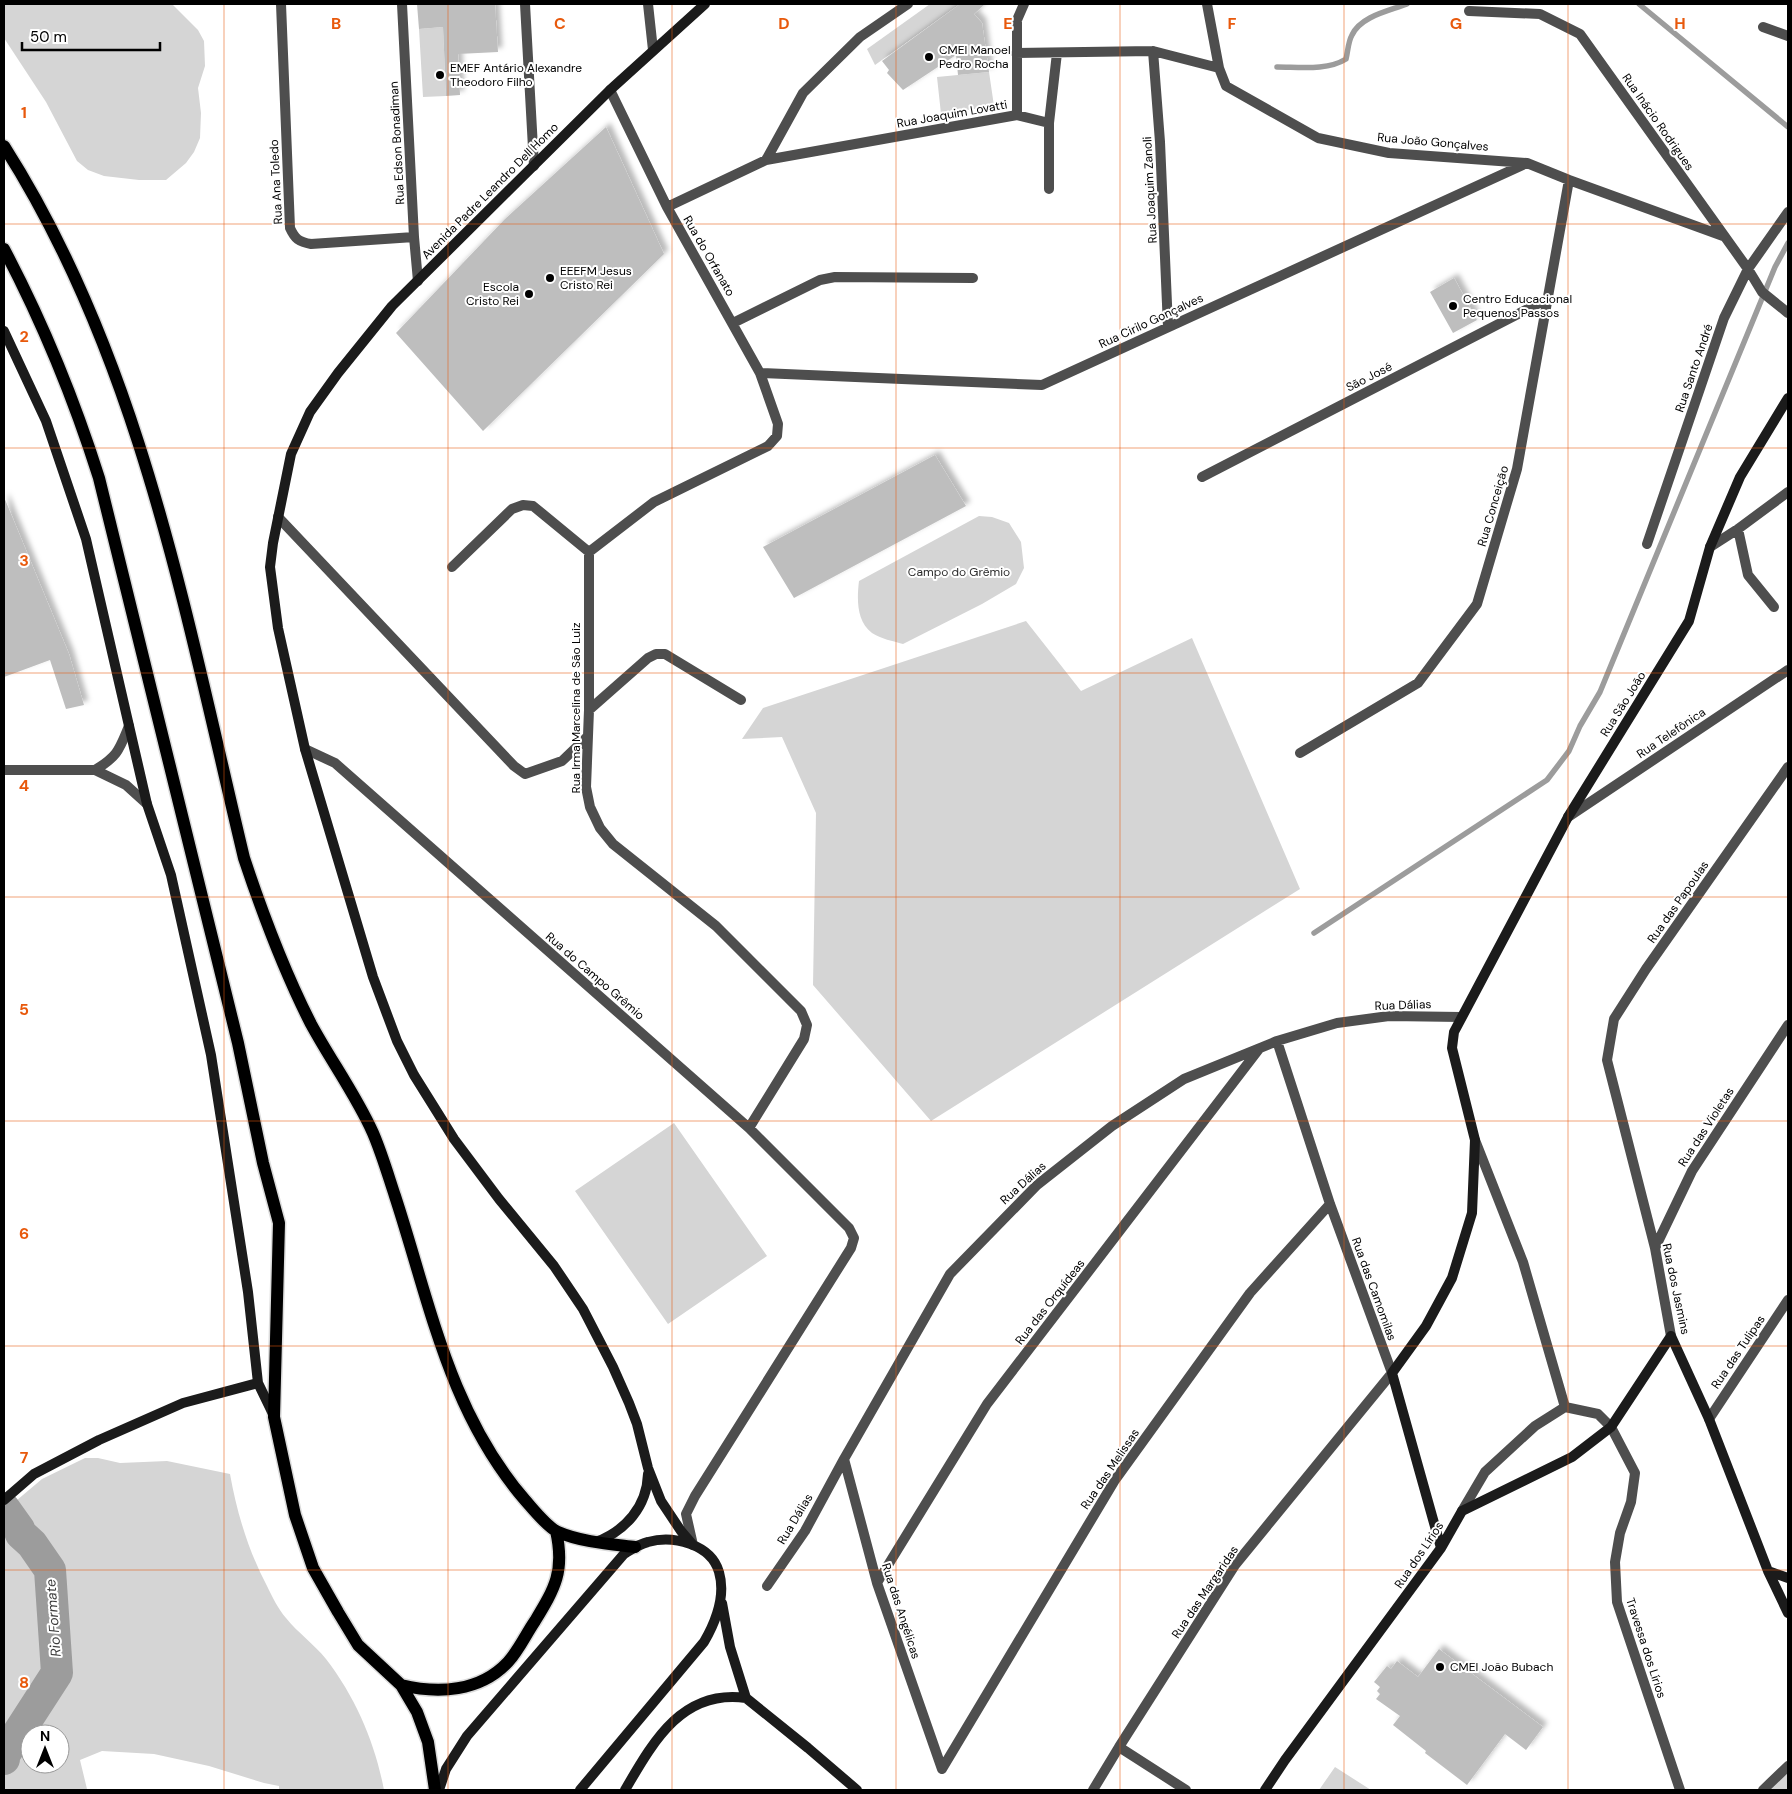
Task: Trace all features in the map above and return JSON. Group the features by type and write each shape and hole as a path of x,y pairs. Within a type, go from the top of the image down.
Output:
{"main road":[{"path":"4,146 27,182 82,296 130,417 168,540 244,858 291,983 332,1063 347,1085 372,1132 384,1161 415,1258 426,1303 440,1347 462,1401 488,1449 502,1470 536,1512 556,1531 596,1542 635,1546"},
{"path":"4,249 39,319 62,371 82,424 99,478 236,1033 263,1164 279,1223 274,1417 295,1515 314,1568 358,1645 401,1685 417,1712 428,1742 434,1790"},
{"path":"401,1685 418,1689 436,1690 464,1687 488,1678 507,1663 515,1654 551,1594 556,1581 560,1555 556,1531"}],"street":[{"name":"Rua Ana Toledo","path":"280,4 290,228 295,238 300,242 312,244 414,237"},
{"name":"Rua Edson Bonadiman","path":"402,4 418,281"},
{"path":"525,4 534,166"},
{"path":"648,4 653,50"},
{"name":"Avenida Padre Leandro Dell Homo","path":"648,1468 630,1403 583,1309 554,1266 499,1199 454,1139 414,1075 397,1041 373,977 305,749 278,628 270,567 291,454 310,412 338,372 392,306 610,90 705,4"},
{"path":"766,160 803,93 860,37 908,4"},
{"name":"Rua Joaquim Lovatti","path":"667,208 766,160 1017,115 1017,20 1024,4"},
{"name":"Rua João Gonçalves","path":"1207,4 1219,68 1226,86 1318,138 1389,153 1527,162 1569,180 1723,236"},
{"name":"Rua Inácio Rodrigues","path":"1469,11 1540,14 1580,34 1748,269 1762,292 1788,313"},
{"path":"1763,28 1788,36"},
{"path":"1016,53 1153,51 1219,68"},
{"name":"Rua Joaquim Zanoli","path":"1153,51 1160,142 1168,327"},
{"path":"1049,189 1049,123 1056,53"},
{"name":"Rua do Orfanato","path":"588,552 654,502 768,446 777,436 778,424 760,374 667,208 610,90"},
{"path":"1017,115 1049,123"},
{"name":"Rua Cirilo Gonçalves","path":"760,374 1042,385 1527,162"},
{"name":"Rua Conceição","path":"1300,754 1418,683 1477,604 1516,469 1569,180"},
{"name":"Rua Santo André","path":"1647,544 1724,318 1748,269 1788,212"},
{"path":"733,323 820,280 835,277 973,278"},
{"name":"São José","path":"1202,477 1547,299"},
{"path":"4,331 46,420 86,540 147,804 172,875 211,1055 248,1292 258,1383 274,1417"},
{"name":"Rua São João","path":"1392,1373 1426,1326 1452,1278 1472,1213 1475,1140 1452,1048 1454,1032 1568,817 1689,621 1710,547 1740,477 1788,398"},
{"path":"1710,547 1788,492"},
{"path":"452,567 512,509 523,505 533,506 588,552"},
{"path":"278,517 514,766 525,774 562,761 588,736"},
{"path":"1738,529 1748,575 1774,607"},
{"name":"Rua Irma Marcelina de São Luiz","path":"588,552 589,710 586,787 590,807 600,828 619,849 716,926 801,1010 807,1025 804,1039 749,1128"},
{"path":"589,710 648,658 656,654 665,654 741,700"},
{"name":"Rua Telefônica","path":"1568,817 1788,670"},
{"path":"95,770 111,760 116,754 129,726"},
{"name":"Rua do Campo Grêmio","path":"305,749 335,764 749,1128 849,1228 854,1238 851,1248 695,1496 686,1514 693,1545"},
{"name":"Rua das Papoulas","path":"1607,1060 1614,1019 1646,969 1788,766"},
{"path":"4,770 95,770 126,785 147,804"},
{"name":"Rua Dálias","path":"767,1586 805,1531 950,1274 1037,1185 1112,1126 1184,1078 1277,1041 1337,1023 1390,1016 1461,1017"},
{"name":"Rua das Violetas","path":"1655,1248 1692,1171 1788,1025"},
{"name":"Rua das Camomilas","path":"1277,1041 1330,1204 1392,1373 1441,1548"},
{"name":"Rua das Orquídeas","path":"877,1583 987,1404 1260,1048"},
{"name":"Rua dos Jasmins","path":"1607,1060 1655,1248 1671,1336 1709,1419 1768,1571 1788,1613"},
{"path":"1475,1140 1523,1262 1565,1407"},
{"name":"Rua das Melissas","path":"942,1769 1115,1480 1250,1293 1330,1204"},
{"name":"Rua das Tulipas","path":"1709,1419 1788,1300"},
{"path":"1462,1511 1572,1457 1611,1427 1671,1336"},
{"name":"Rua das Margaridas","path":"1094,1790 1119,1746 1236,1565 1392,1373"},
{"path":"4,1500 34,1474 99,1440 183,1403 258,1383"},
{"path":"1462,1511 1485,1472 1535,1426 1565,1407 1598,1414 1611,1427"},
{"name":"Travessa dos Lírios","path":"1611,1427 1635,1473 1631,1502 1620,1533 1615,1562 1617,1602 1680,1790"},
{"name":"Rua das Angélicas","path":"844,1459 877,1583 942,1769"},
{"path":"596,1542 616,1532 634,1516 645,1493 648,1481 648,1468"},
{"path":"648,1468 666,1509 681,1531 693,1545 710,1556 715,1564 720,1580 725,1625 730,1647 746,1698"},
{"name":"Rua dos Lírios","path":"1265,1790 1441,1548 1462,1511"},
{"path":"439,1790 446,1769 467,1736 624,1554 635,1546 661,1539 672,1539 693,1545"},
{"path":"1768,1571 1788,1578"},
{"path":"580,1790 704,1642 716,1618 719,1605 720,1580"},
{"path":"624,1790 651,1750 680,1714 699,1703 734,1696 746,1698 857,1790"},
{"path":"1119,1746 1186,1790"},
{"path":"1763,1790 1788,1766"}],"green space":[{"path":"4,4 172,4 198,30 204,41 205,66 198,88 201,113 200,138 194,152 186,163 166,180 139,180 104,176 88,170 77,161 46,102 4,38"},
{"path":"930,4 960,4 875,65 867,49"},
{"path":"443,27 446,96 423,97 419,29"},
{"path":"989,72 994,106 941,114 937,77"},
{"name":"Campo do Grêmio","path":"979,516 992,517 1009,523 1021,542 1024,568 1016,584 982,604 903,644 887,640 872,633 860,616 859,581"},
{"path":"1026,621 1081,691 1192,638 1300,889 931,1121 813,985 816,813 782,737 742,739 763,708"},
{"path":"674,1123 767,1256 668,1324 575,1191"},
{"path":"85,1458 98,1458 120,1463 167,1461 230,1474 244,1531 260,1572 283,1614 326,1659 346,1689 370,1738 384,1790 279,1790 279,1786 209,1766 154,1754 102,1751 80,1760 86,1790 4,1790 4,1511 42,1479"},
{"path":"1788,1764 1788,1790 1764,1790"},
{"path":"1335,1767 1371,1790 1319,1790"}],"building":[{"path":"417,4 495,4 498,52 458,54 460,95 446,96 443,27 419,29"},
{"path":"960,4 985,4 974,14 982,23 989,72 958,75 956,55 903,90 887,73 889,70 882,61"},
{"name":"Escola Cristo Rei","path":"606,127 664,254 483,431 396,333 505,219"},
{"name":"Centro Educacional Pequenos Passos","path":"1454,278 1477,320 1453,333 1430,292"},
{"path":"935,455 966,506 794,598 763,547"},
{"path":"4,497 69,654 84,705 66,709 50,660 4,677"},
{"path":"1439,1649 1543,1727 1526,1750 1505,1734 1467,1785 1425,1753 1426,1751 1393,1725 1400,1716 1376,1699 1380,1694 1377,1691 1380,1687 1374,1682 1387,1666 1391,1669 1397,1661 1418,1677"}],"waterway":[{"path":"1277,67 1322,67 1338,63 1346,59 1349,44 1356,28 1376,15 1407,4"},
{"path":"1639,4 1788,127"},
{"path":"1314,933 1547,780 1569,751 1580,726 1600,692 1775,267 1788,243"},
{"name":"Rio Formate","path":"4,1508 21,1534 32,1544 50,1570 57,1673 4,1755 4,1759"}],"place":[{"name":"CMEI Manoel Pedro Rocha","path":"929,57"},
{"name":"EMEF Antário Alexandre Theodoro Filho","path":"440,75"},
{"name":"EEEFM Jesus Cristo Rei","path":"550,278"},
{"name":"Escola Cristo Rei","path":"529,294"},
{"name":"Centro Educacional Pequenos Passos","path":"1453,306"},
{"name":"CMEI João Bubach","path":"1440,1667"}]}
